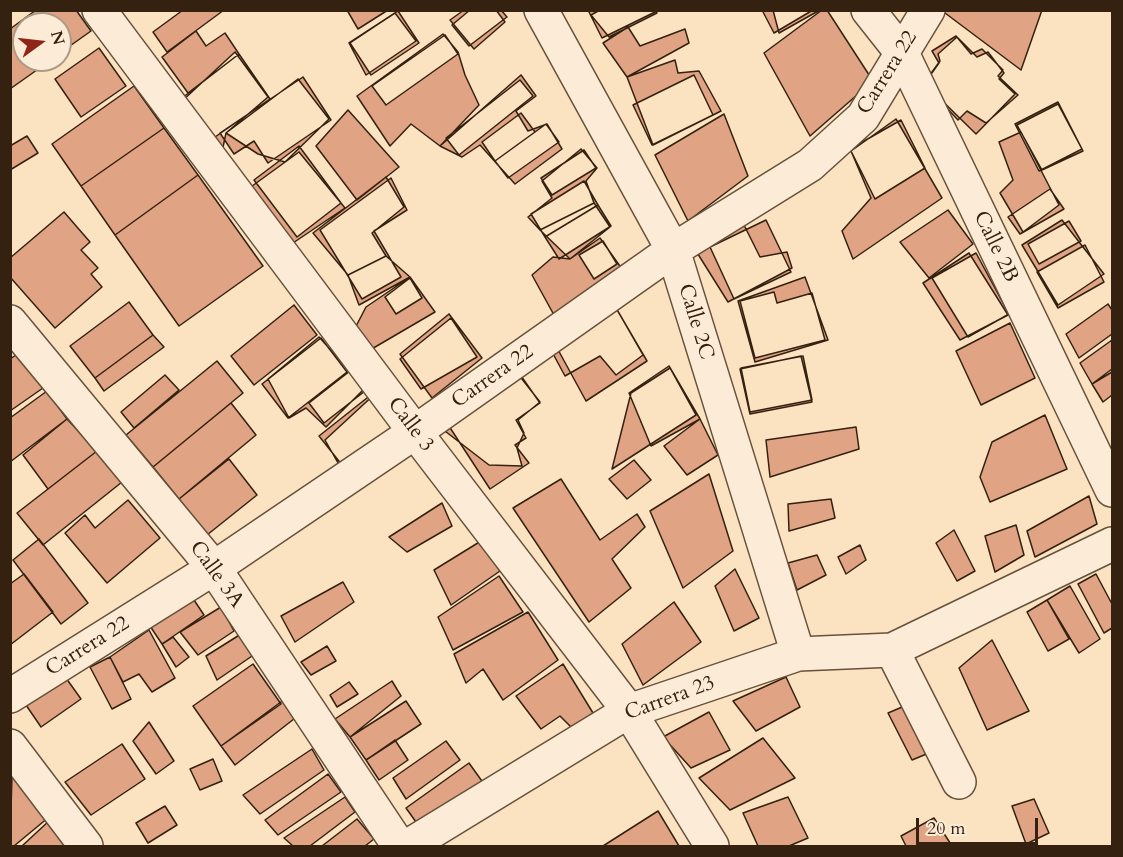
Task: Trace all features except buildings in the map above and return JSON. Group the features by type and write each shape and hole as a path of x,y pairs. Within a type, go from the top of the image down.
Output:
{"street":[{"name":"Calle 3","path":"99,10 415,432 629,711 712,846"},
{"name":"Calle 2C","path":"541,10 673,250 798,654"},
{"name":"Calle 2B","path":"868,10 902,53 1113,490"},
{"name":"Carrera 22","path":"10,696 214,568 415,432 673,250 810,165 863,117 928,10"},
{"name":"Calle 3A","path":"10,321 214,568 399,846"},
{"name":"Carrera 23","path":"408,846 629,711 798,654 892,650 1113,544"},
{"path":"892,650 959,782"},
{"path":"10,746 86,846"}]}
